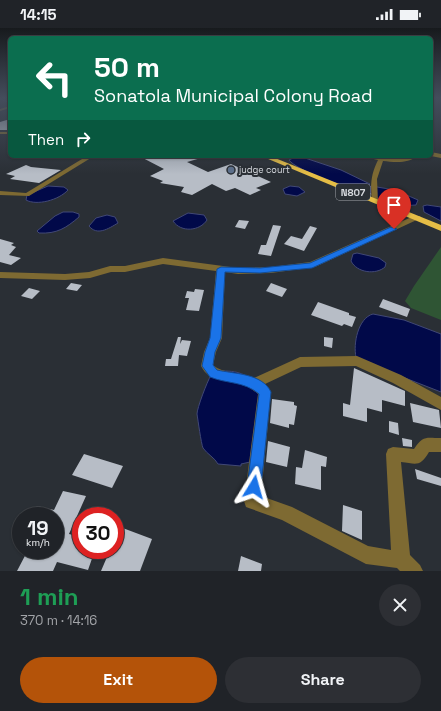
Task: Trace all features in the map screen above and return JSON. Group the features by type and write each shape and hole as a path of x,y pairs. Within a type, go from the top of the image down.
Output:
{"highway":[{"name":"N807","path":"269,158 441,228"}],"street":[{"path":"0,193 27,195 88,158"},
{"path":"375,158 396,160 405,158"},
{"path":"375,201 373,185 374,170 381,159"},
{"path":"0,275 65,278 90,275 110,269 125,269 138,265 163,261 221,269 260,271 312,265 417,218"},
{"path":"221,269 216,338 210,352 207,366 214,374 230,378 240,378 255,384 265,392 252,501 286,513 366,555 401,560 414,571"},
{"path":"255,384 300,362 357,361 397,379 441,404"},
{"path":"401,560 393,454 418,457 425,445 441,445"}],"green space":[{"path":"441,247 441,320 411,308 405,301"}],"shaded area":[{"path":"293,158 305,158 341,170 370,184 359,189 344,186 311,174 289,160"},
{"path":"48,186 64,187 68,190 59,197 48,201 31,202 26,200 27,195"},
{"path":"290,186 299,187 305,192 297,196 285,194 283,189"},
{"path":"371,186 395,190 418,200 416,205 403,205 382,200 366,189"},
{"path":"427,205 441,207 441,221 424,212 423,206"},
{"path":"63,212 73,212 79,214 79,217 61,230 45,233 39,233 37,231 55,216"},
{"path":"188,213 204,215 207,220 204,224 190,229 185,229 176,225 173,221"},
{"path":"107,215 115,217 118,223 107,229 99,231 92,229 89,226 96,218"},
{"path":"357,253 379,258 386,263 385,267 381,270 372,272 367,272 358,268 351,261 353,254"},
{"path":"373,314 404,320 441,334 441,392 364,362 356,357 355,345 360,326 368,316"},
{"path":"222,371 235,372 244,375 260,389 250,462 241,464 241,466 218,464 203,448 201,441 197,414 199,406 211,375"}],"building":[{"path":"0,123 8,123 8,130 0,130"},
{"path":"143,158 201,158 187,162 208,172 231,164 271,182 256,188 261,190 250,195 235,188 226,191 212,184 192,195 181,192 184,187 160,183 163,181 150,176 164,169"},
{"path":"26,165 31,167 61,170 39,183 10,179 15,176 6,174"},
{"path":"239,220 249,221 245,229 235,227"},
{"path":"273,225 281,226 271,256 258,254 261,245 266,245"},
{"path":"310,226 317,228 304,251 284,244 291,236 302,239"},
{"path":"0,239 14,243 11,245 16,247 9,255 21,258 11,265 0,262"},
{"path":"71,283 82,285 77,291 66,289"},
{"path":"271,283 287,289 282,297 266,291"},
{"path":"29,288 40,291 32,299 21,296"},
{"path":"195,289 204,290 199,311 186,310 189,298 185,298 187,291 194,292"},
{"path":"383,299 410,309 407,317 379,307"},
{"path":"318,302 356,317 352,327 344,324 342,326 311,315"},
{"path":"178,337 181,337 180,344 182,340 191,341 187,356 179,355 178,366 165,366 166,359 171,359"},
{"path":"324,337 333,338 332,348 324,346"},
{"path":"354,368 405,391 405,406 382,400 382,412 367,408 367,422 343,416 343,403 350,405"},
{"path":"272,399 294,402 294,405 297,406 294,425 289,424 289,428 270,423"},
{"path":"410,403 439,410 441,428 413,422"},
{"path":"389,421 398,423 399,435 389,432"},
{"path":"402,438 412,440 412,447 403,446"},
{"path":"268,441 290,447 287,467 266,462"},
{"path":"305,450 327,457 326,467 321,466 321,490 295,484 296,467 302,468"},
{"path":"84,454 123,466 112,488 72,475"},
{"path":"415,469 441,478 441,486 417,479"},
{"path":"63,491 86,496 81,507 72,507 72,527 69,534 72,535 72,559 92,559 88,570 57,562 53,571 17,571 23,559 64,559 64,507 55,507"},
{"path":"343,505 362,511 362,540 342,531"},
{"path":"124,528 152,539 140,571 101,571 106,559 124,559"},
{"path":"241,556 262,564 261,571 238,571"}],"place":[{"name":"judge court","path":"231,170"}],"route":[{"path":"254,487 262,432 265,392 255,384 240,378 230,378 214,374 207,366 210,352 216,338 215,326 221,269 260,271 312,265 394,229"}]}
